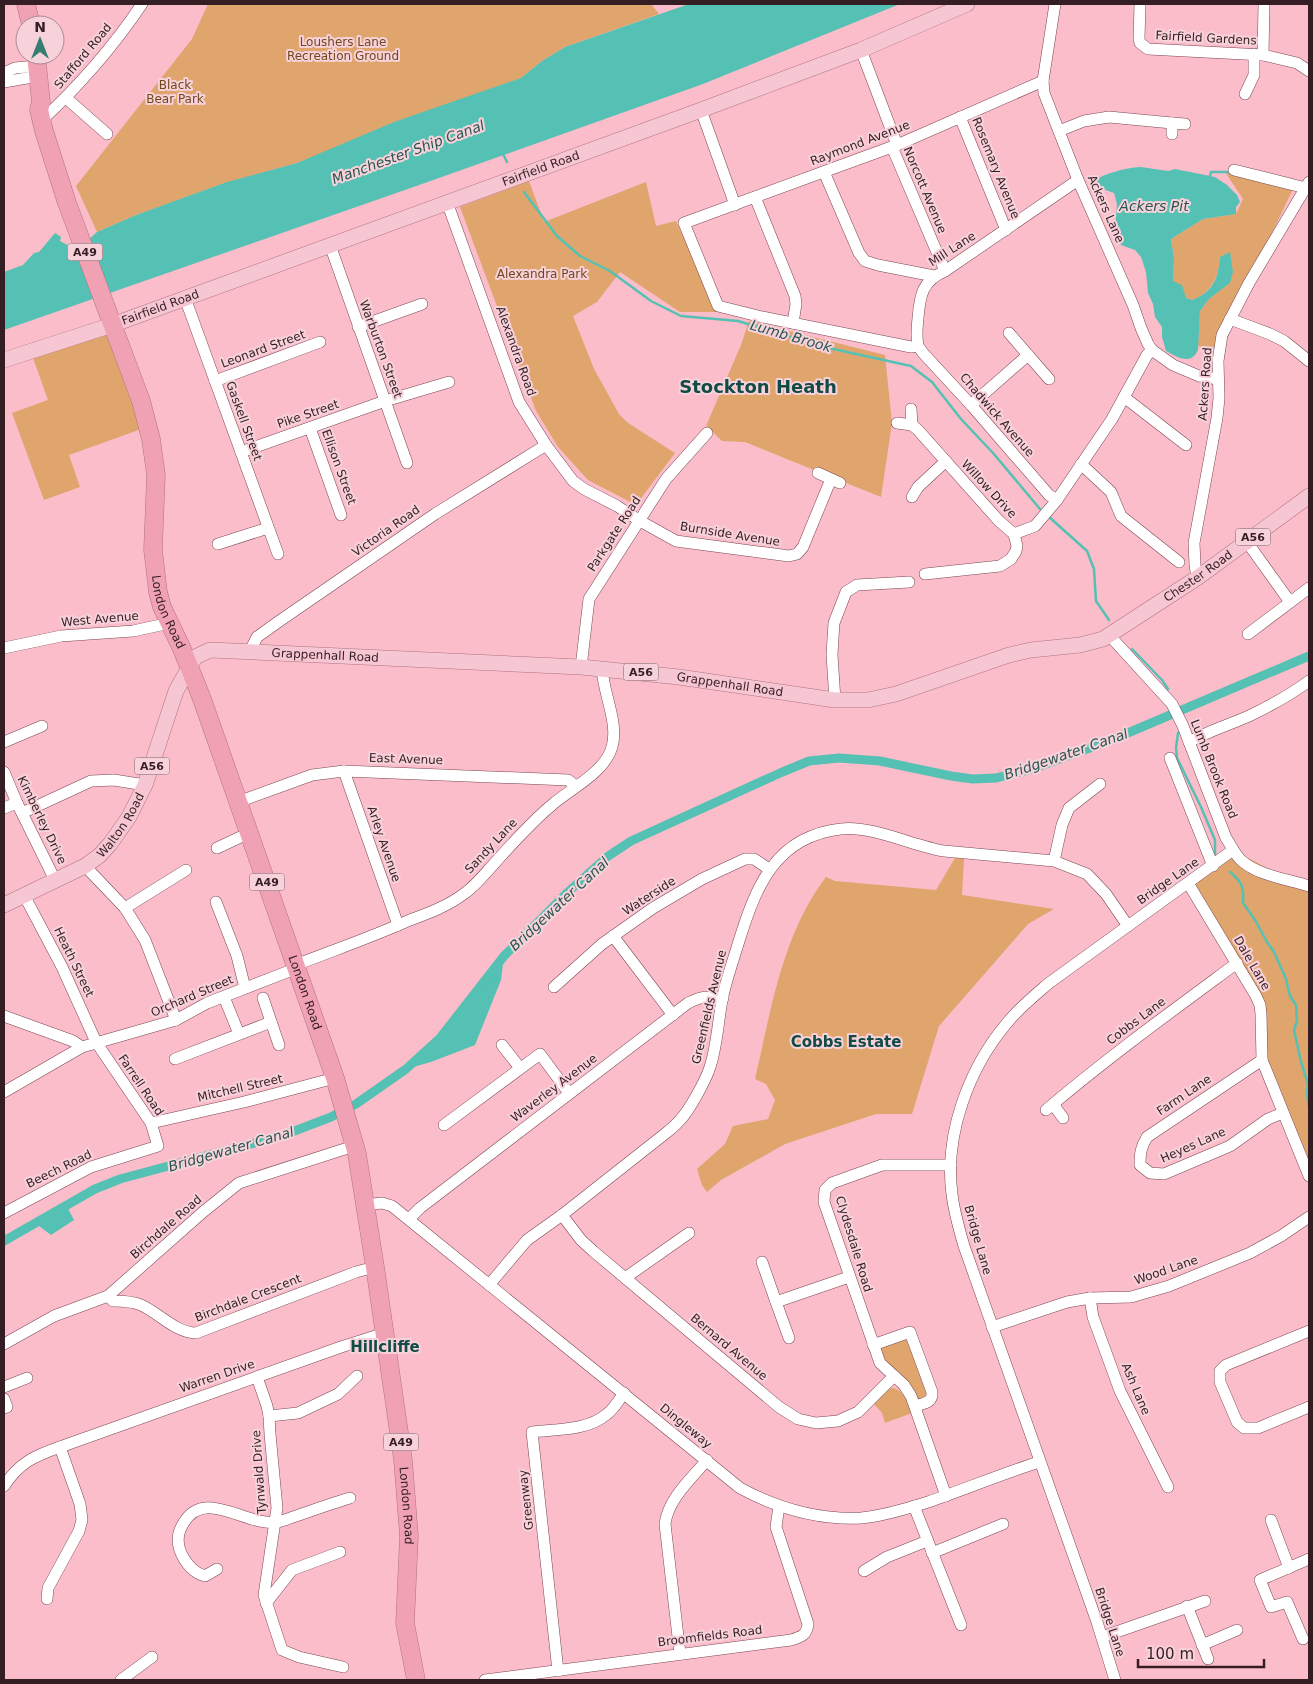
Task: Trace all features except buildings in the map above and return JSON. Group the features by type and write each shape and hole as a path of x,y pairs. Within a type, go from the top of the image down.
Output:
{"highway":[{"name":"A49","path":"32,66 30,96 40,116 65,196 112,325"},
{"name":"London Road","path":"112,325 140,401 153,450 156,491 153,550 154,567 162,607 190,666 296,966 334,1078 354,1146 375,1267 403,1460 409,1536 405,1622 416,1680"}],"main road":[{"name":"Fairfield Road","path":"4,360 112,325 702,110 861,50 967,4"},
{"name":"Chester Road","path":"1110,636 1197,578 1309,496"},
{"name":"Grappenhall Road","path":"190,666 198,667 220,652 250,651 602,668 852,701 882,698 1009,655 1031,650 1080,645 1110,636"},
{"name":"Walton Road","path":"4,905 85,866 105,850 119,833 145,785 176,691 190,666"}],"street":[{"name":"Stafford Road","path":"40,116 66,98 129,23 142,4"},
{"name":"Ackers Lane","path":"1055,4 1043,81 1044,93 1078,180 1133,305 1141,328 1152,350 1173,365 1199,376 1218,379"},
{"name":"Fairfield Gardens","path":"1140,4 1139,39 1140,43 1148,49 1259,54 1297,63 1309,72"},
{"path":"1245,94 1254,75 1259,54 1264,4"},
{"name":"Norcott Avenue","path":"861,50 940,273"},
{"path":"4,73 15,68 32,66"},
{"path":"4,82 32,66"},
{"name":"Raymond Avenue","path":"793,322 718,306 684,223 894,146 1043,81"},
{"path":"66,98 107,134"},
{"path":"702,110 735,205"},
{"name":"Rosemary Avenue","path":"960,117 1006,230"},
{"path":"1059,131 1084,121 1108,118 1172,128 1185,124"},
{"path":"1234,170 1308,185"},
{"path":"824,172 859,253 865,261 878,265 940,273"},
{"name":"Mill Lane","path":"918,346 916,337 920,298 925,286 940,273 1078,180"},
{"name":"Ackers Road","path":"1197,578 1194,565 1194,543 1217,418 1222,335 1308,185"},
{"path":"755,197 795,296 796,304 793,322 901,346 918,346"},
{"name":"Alexandra Road","path":"447,202 516,395 546,445 573,481 640,521"},
{"name":"Warburton Street","path":"330,245 407,463"},
{"name":"Gaskell Street","path":"185,298 278,554"},
{"path":"358,327 422,304"},
{"path":"1230,319 1284,341 1309,361"},
{"path":"1009,333 1049,379"},
{"name":"Leonard Street","path":"215,381 320,342"},
{"name":"Chadwick Avenue","path":"918,346 922,353 972,405 1049,495 1057,500"},
{"path":"925,574 1000,566 1011,559 1017,546 1014,534 1034,526 1057,500 1112,419 1147,355 1152,350"},
{"path":"972,405 1028,355"},
{"name":"Pike Street","path":"240,452 385,401 449,382"},
{"path":"1124,397 1186,445"},
{"path":"897,423 912,425 911,409"},
{"name":"Willow Drive","path":"912,425 999,521 1014,534"},
{"name":"Ellison Street","path":"310,428 341,515"},
{"name":"Parkgate Road","path":"581,667 589,599 666,479 707,433"},
{"name":"Victoria Road","path":"250,651 257,637 278,622 434,514 546,445"},
{"name":"Willow Drive","path":"912,497 918,487 946,461"},
{"path":"1081,464 1111,492 1121,516 1179,562"},
{"name":"Burnside Avenue","path":"640,521 676,541 790,556 797,554 803,547 836,481 818,473"},
{"path":"218,544 268,528"},
{"path":"1247,542 1290,602"},
{"path":"835,700 832,655 834,623 846,592 857,585 909,582"},
{"path":"1248,634 1309,588"},
{"name":"West Avenue","path":"4,648 66,635 134,631 170,623"},
{"name":"Lumb Brook Road","path":"1110,636 1168,698 1189,742 1226,838 1233,850 1242,861 1255,868 1309,886"},
{"name":"Sandy Lane","path":"296,966 447,905 466,892 552,804 596,772 604,763 614,738 602,668"},
{"path":"1189,742 1199,736 1249,716 1292,694 1309,681"},
{"path":"4,742 42,726"},
{"path":"1170,758 1213,866"},
{"name":"East Avenue","path":"238,802 312,775 344,771 568,780 576,786"},
{"name":"Arley Avenue","path":"344,771 398,926"},
{"name":"Kimberley Drive","path":"4,772 19,808 55,880"},
{"path":"4,808 19,808 91,781 114,780 145,785"},
{"path":"1054,861 1062,825 1069,808 1100,784"},
{"name":"Greenfields Avenue","path":"489,1285 526,1240 562,1215 682,1119 710,1068 723,998 747,913 769,869 786,851 802,840 842,828 862,829 927,848 944,851 1054,861 1087,874 1106,894 1128,926"},
{"path":"217,848 249,833"},
{"name":"Bridge Lane","path":"1114,1680 1102,1637 1039,1462 958,1225 951,1193 950,1165 955,1126 965,1093 977,1067 1007,1022 1049,983 1233,850"},
{"name":"Waterside","path":"554,986 613,936 653,908 702,879 745,859 754,859 769,869"},
{"path":"85,866 125,908 145,940 176,1020"},
{"path":"125,908 186,870"},
{"name":"Dale Lane","path":"1188,883 1260,1004 1262,1060 1309,1176"},
{"name":"Heath Street","path":"24,895 62,967 96,1042"},
{"path":"216,902 237,956 245,988"},
{"path":"613,936 673,1015"},
{"name":"Cobbs Lane","path":"1063,1118 1050,1107 1135,1038 1237,963"},
{"name":"Orchard Street","path":"4,1092 82,1047 176,1020 198,1007 292,970 296,966"},
{"path":"224,996 239,1034"},
{"name":"Waverley Avenue","path":"410,1219 420,1208 688,1003 700,997 723,998"},
{"path":"263,998 279,1045"},
{"path":"4,1016 73,1040 82,1047"},
{"path":"175,1059 271,1022"},
{"name":"Farrell Road","path":"96,1042 151,1123 158,1146"},
{"path":"502,1045 520,1068"},
{"path":"444,1126 540,1054 569,1093"},
{"name":"Farm Lane","path":"1140,1164 1142,1145 1147,1137 1262,1060"},
{"name":"Mitchell Street","path":"151,1123 244,1102 334,1078"},
{"name":"Heyes Lane","path":"1140,1164 1150,1173 1164,1174 1230,1146 1268,1119 1283,1113"},
{"name":"Beech Road","path":"5,1208 91,1167 158,1146"},
{"name":"Birchdale Road","path":"4,1344 54,1316 108,1296 203,1212 239,1183 354,1146"},
{"name":"Clydesdale Road","path":"946,1496 916,1406 904,1386 880,1363 824,1202 825,1190 832,1183 882,1165 950,1165"},
{"name":"Dingleway","path":"364,1205 382,1204 392,1206 410,1219 740,1488 780,1506 806,1514 833,1518 862,1518 893,1512 946,1496 1039,1462"},
{"name":"Bernard Avenue","path":"562,1215 581,1240 593,1251 779,1407 798,1419 816,1423 838,1421 858,1412 894,1376"},
{"name":"Wood Lane","path":"992,1327 1067,1302 1090,1298 1131,1297 1169,1286 1250,1253 1281,1236 1309,1216"},
{"path":"626,1278 689,1233"},
{"path":"762,1262 790,1338"},
{"name":"Birchdale Crescent","path":"108,1296 113,1301 127,1301 139,1304 181,1330 196,1333 356,1272 375,1267"},
{"path":"776,1302 849,1277"},
{"name":"Ash Lane","path":"1090,1298 1093,1316 1120,1391 1168,1487"},
{"path":"1309,1331 1226,1365 1220,1371 1220,1382 1237,1422 1244,1428 1258,1428 1309,1407"},
{"path":"873,1345 910,1332 932,1392 930,1402 916,1406"},
{"name":"Warren Drive","path":"4,1486 10,1477 29,1459 341,1346 385,1333"},
{"path":"269,1416 298,1414 338,1394 357,1376"},
{"name":"Tynwald Drive","path":"257,1377 269,1416 277,1508 264,1595 266,1603 282,1650 299,1657 343,1667"},
{"path":"4,1387 27,1378"},
{"name":"Greenway","path":"558,1671 532,1432 572,1428 593,1423 608,1414 624,1393"},
{"path":"4,1399 7,1407 4,1408"},
{"path":"47,1599 48,1588 79,1531 82,1520 80,1504 60,1447"},
{"path":"680,1654 666,1514 670,1505 707,1460"},
{"path":"216,1569 205,1576 196,1574 186,1563 179,1549 178,1536 190,1513 202,1507 218,1508 259,1520 276,1522 350,1498"},
{"name":"Broomfields Road","path":"485,1680 791,1640 802,1636 806,1632 808,1624 776,1528 780,1506"},
{"path":"914,1506 961,1625"},
{"path":"1271,1520 1289,1568"},
{"path":"932,1553 1003,1524"},
{"path":"864,1571 887,1558 927,1541"},
{"path":"266,1603 292,1570 340,1552"},
{"path":"1303,1639 1287,1602 1271,1607 1260,1580 1309,1559"},
{"path":"1102,1637 1205,1601"},
{"path":"1187,1606 1208,1659"},
{"path":"1202,1645 1238,1630"},
{"path":"121,1680 155,1658"}],"green space":[{"path":"208,4 651,4 659,14 565,47 542,61 521,78 297,163 222,184 136,215 97,232 76,186 192,39"},
{"path":"1225,172 1293,189 1212,359 1198,345 1200,311 1209,299 1230,283 1230,253 1220,257 1218,271 1213,283 1206,292 1194,300 1186,298 1173,282 1174,259 1171,239 1203,219 1236,214 1243,199"},
{"name":"Alexandra Park","path":"529,181 544,222 646,182 656,226 676,221 718,312 680,312 620,272 597,302 573,316 594,369 619,414 628,423 675,453 636,505 588,480 558,447 536,411 460,207"},
{"path":"749,321 885,355 892,423 881,497 745,442 722,441 706,426 741,345"},
{"path":"111,329 147,427 69,455 80,487 44,500 12,413 48,400 33,358"},
{"path":"1233,850 1288,879 1309,886 1309,1174 1269,1080 1261,1014 1188,883"},
{"path":"955,858 964,859 962,895 1054,909 1028,924 939,1026 912,1114 876,1114 785,1144 721,1180 707,1192 702,1185 697,1169 725,1144 733,1126 768,1119 775,1100 766,1084 755,1079 773,1000 788,948 811,900 826,877 835,881 936,890"},
{"path":"903,1339 908,1341 926,1388 926,1397 919,1401 884,1358 879,1349"},
{"path":"892,1388 903,1394 912,1413 885,1423 882,1413 873,1403 888,1389"}],"water":[{"name":"Manchester Ship Canal","path":"689,4 900,4 703,84 4,330 4,272 23,265 34,253 39,252 55,233 61,237 60,241 77,250 97,232 136,215 227,182 297,163 394,122 521,78 542,61 565,47"},
{"name":"Ackers Pit","path":"1141,167 1168,171 1175,169 1215,177 1237,195 1240,202 1236,207 1236,214 1203,219 1171,239 1174,259 1173,281 1182,285 1186,298 1193,300 1206,292 1214,283 1220,257 1230,252 1233,272 1230,283 1209,299 1200,311 1198,350 1192,358 1179,358 1166,351 1162,337 1162,327 1155,317 1153,304 1148,293 1146,272 1141,257 1135,250 1121,245 1115,230 1117,204 1114,193 1094,186 1092,181 1116,171"},
{"path":"504,956 501,980 475,1045 431,1062 406,1069 440,1038"},
{"path":"66,1205 74,1220 51,1235 35,1223"}],"waterway":[{"name":"Lumb Brook","path":"502,152 507,162"},
{"path":"1210,176 1211,172 1231,172"},
{"name":"Lumb Brook","path":"524,192 557,236 580,256 610,271 651,301 681,316 738,321 824,347 911,366 932,382 961,419 993,453 1040,509"},
{"name":"Lumb Brook","path":"1048,516 1087,551 1094,569 1096,601 1109,620"},
{"path":"1132,649 1162,680 1168,689"},
{"name":"Bridgewater Canal","path":"4,1241 95,1189 120,1179 284,1135 331,1117 356,1104 406,1069 440,1038 504,956 568,892 607,857 631,841 780,773 809,761 839,758 880,761 973,779 996,778 1032,769 1109,741 1309,656"},
{"name":"Lumb Brook","path":"1178,733 1177,758 1215,840 1215,854"},
{"name":"Lumb Brook","path":"1230,872 1241,885 1243,903 1274,952 1286,979 1290,996 1296,1005 1297,1021 1294,1030 1308,1084 1309,1109"}],"district":[{"name":"Stockton Heath","path":"758,387"},
{"name":"Cobbs Estate","path":"846,1042"},
{"name":"Hillcliffe","path":"385,1347"}],"park label":[{"name":"Loushers Lane Recreation Ground","path":"343,49"},
{"name":"Black Bear Park","path":"175,92"}]}
